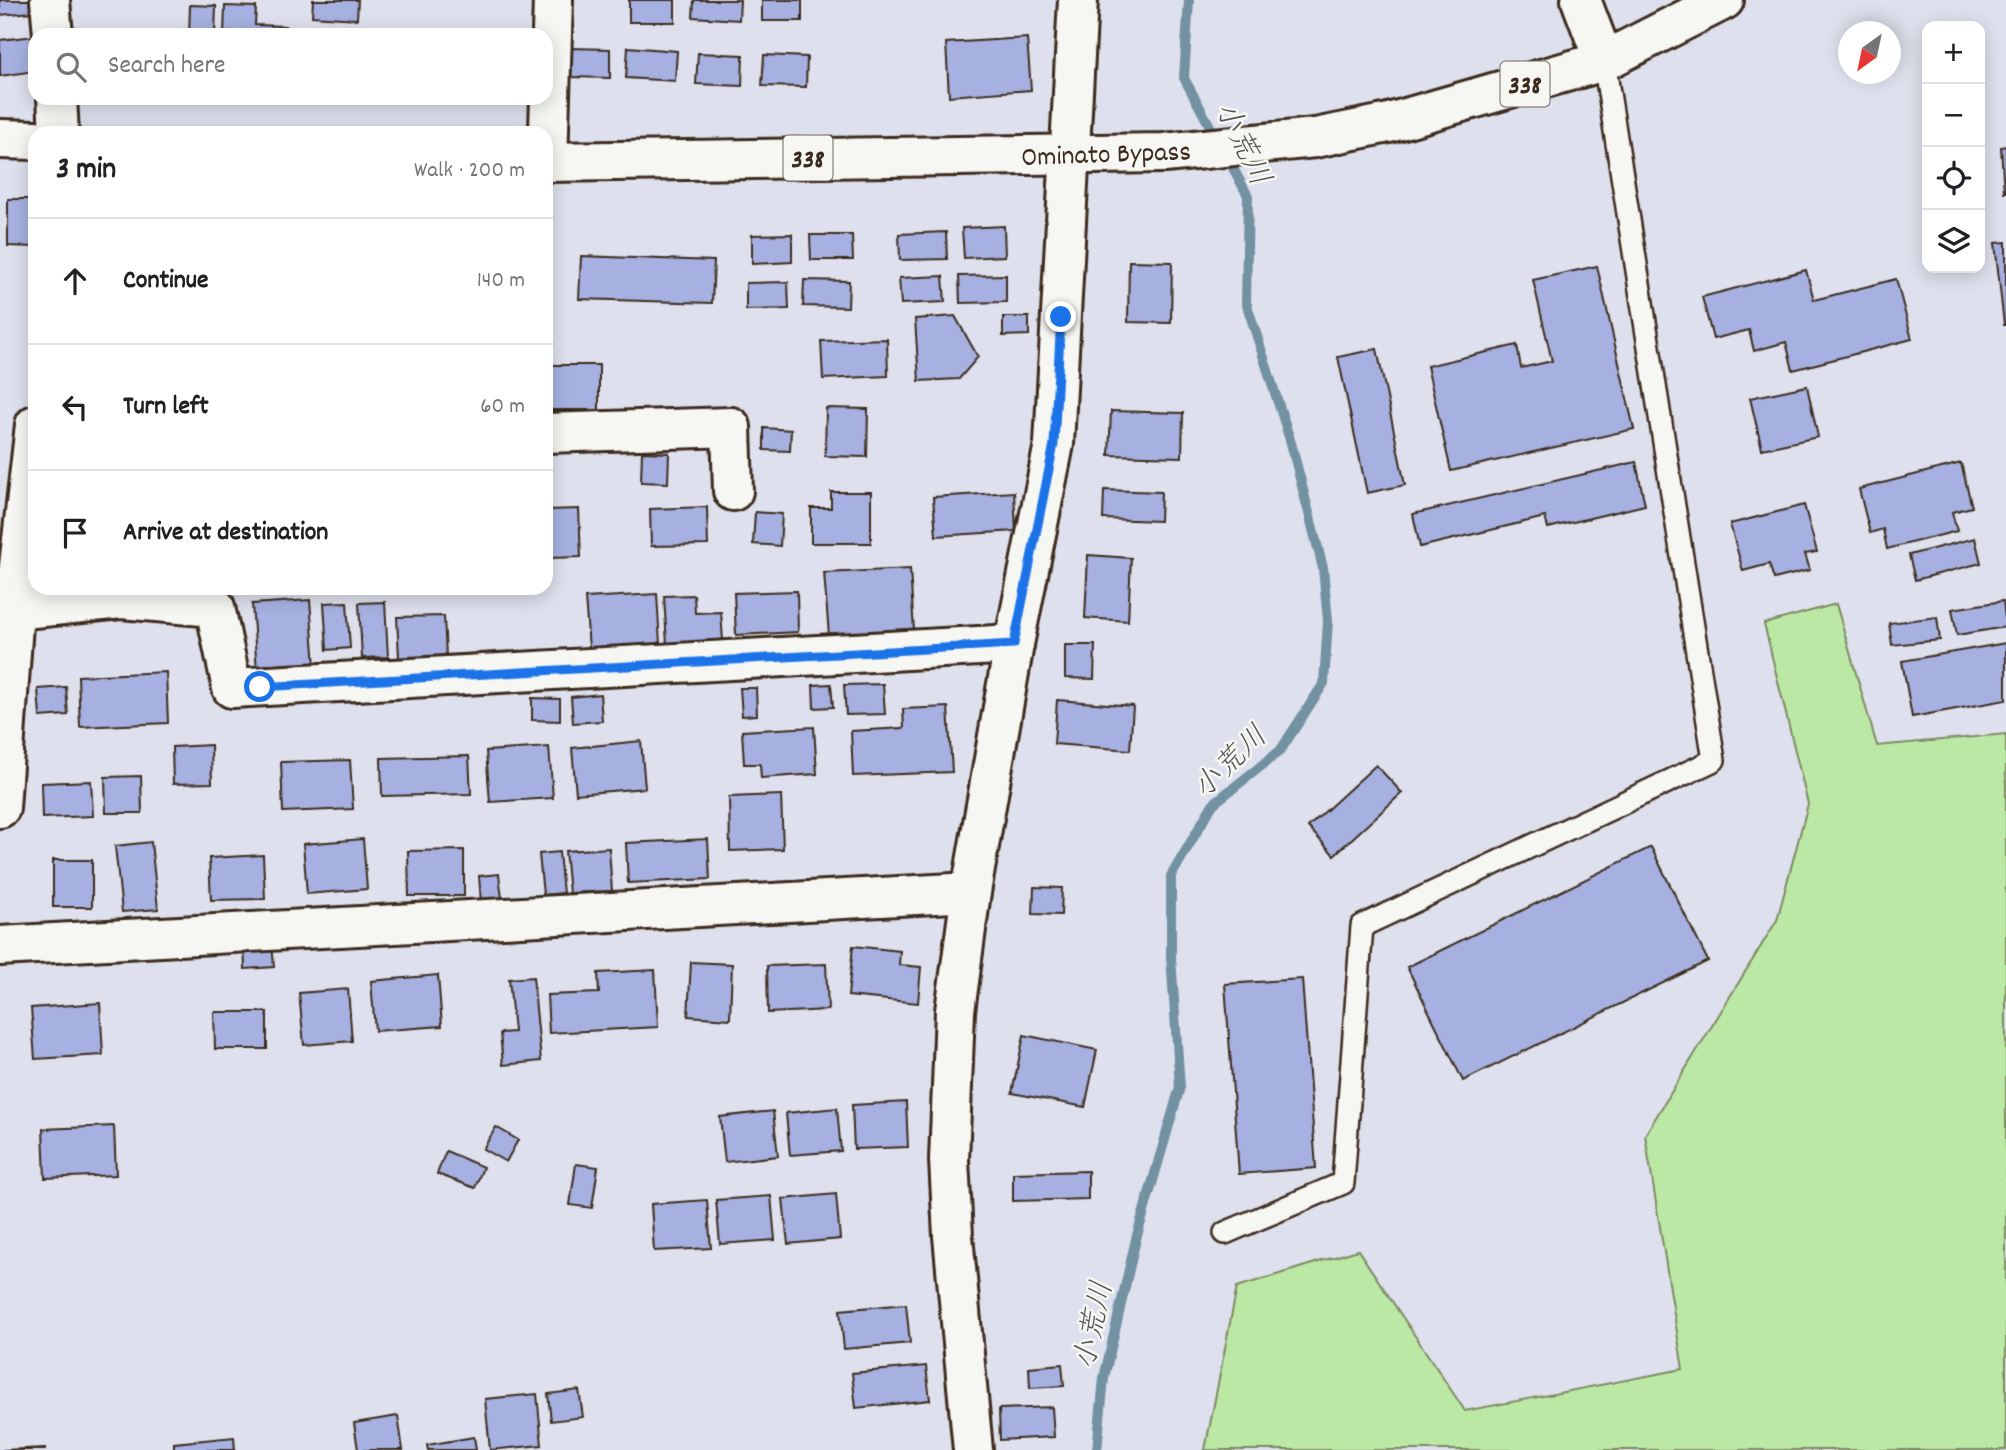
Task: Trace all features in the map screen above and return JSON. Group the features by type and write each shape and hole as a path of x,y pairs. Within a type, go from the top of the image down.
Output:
{"main road":[{"path":"50,0 52,28"},
{"path":"552,28 553,0"},
{"path":"973,1450 953,1236 949,1160 955,1011 971,892 1014,644 1054,444 1078,0"},
{"path":"1581,0 1604,61"},
{"name":"Ominato Bypass","path":"553,162 1164,153 1315,138 1389,123 1604,61 1724,0"},
{"path":"57,105 59,126"},
{"path":"548,126 549,105"},
{"path":"0,139 28,140"},
{"path":"553,433 732,427 733,491"},
{"path":"0,808 3,701 28,487"},
{"path":"14,610 121,599 215,607 232,688 1014,644"},
{"path":"0,946 971,892"}],"lane":[{"path":"1225,1233 1343,1183 1362,926 1714,760 1604,61"}],"green space":[{"path":"1836,604 1877,746 2006,734 2006,1450 1205,1450 1237,1287 1358,1250 1465,1411 1683,1369 1645,1135 1777,920 1808,804 1764,624"}],"building":[{"path":"0,0 30,0 32,12 0,15"},
{"path":"313,0 358,0 357,19 312,16"},
{"path":"629,0 675,0 675,22 629,22"},
{"path":"694,0 740,0 739,20 693,17"},
{"path":"762,0 802,0 802,21 762,21"},
{"path":"190,5 216,6 215,28 189,28"},
{"path":"225,6 256,7 255,25 285,26 285,28 224,28"},
{"path":"28,37 28,72 0,76 0,40"},
{"path":"1027,38 1031,90 949,96 946,43"},
{"path":"628,47 677,51 675,81 626,78"},
{"path":"570,48 610,49 610,78 569,77"},
{"path":"698,53 743,55 742,86 696,84"},
{"path":"764,55 807,57 806,87 762,86"},
{"path":"2006,146 2006,192 2004,192 2001,147"},
{"path":"8,199 28,199 28,247 8,246"},
{"path":"1004,226 1005,256 964,258 962,228"},
{"path":"946,232 947,259 900,260 899,234"},
{"path":"792,234 792,262 752,264 752,235"},
{"path":"810,235 852,235 853,260 811,260"},
{"path":"2006,242 2006,325 2004,325 1995,243"},
{"path":"581,256 714,261 712,303 579,299"},
{"path":"1129,261 1172,262 1171,323 1128,322"},
{"path":"1597,266 1634,429 1451,471 1427,366 1517,345 1521,368 1552,361 1533,280"},
{"path":"1806,270 1814,300 1896,279 1912,339 1793,370 1786,342 1754,351 1749,330 1713,339 1702,297"},
{"path":"1006,275 1006,302 960,303 959,276"},
{"path":"943,276 945,302 901,304 899,278"},
{"path":"804,280 849,281 848,307 803,306"},
{"path":"788,282 789,309 746,310 746,283"},
{"path":"955,316 978,357 959,379 919,381 915,319"},
{"path":"1003,317 1029,317 1029,335 1003,336"},
{"path":"887,339 888,376 823,379 821,341"},
{"path":"1377,349 1405,485 1367,493 1338,357"},
{"path":"553,365 599,365 599,410 553,410"},
{"path":"1807,386 1818,437 1762,449 1750,398"},
{"path":"826,408 868,409 867,457 825,456"},
{"path":"1111,411 1183,413 1182,457 1109,455"},
{"path":"764,428 791,430 790,451 764,450"},
{"path":"642,452 669,453 668,483 641,482"},
{"path":"1636,462 1645,505 1548,528 1545,517 1420,547 1413,514"},
{"path":"1961,463 1972,507 1952,512 1957,531 1887,549 1883,529 1870,533 1859,489"},
{"path":"1104,490 1161,492 1160,521 1103,519"},
{"path":"831,492 871,492 871,543 811,543 811,508 831,508"},
{"path":"1014,492 1016,531 936,536 933,497"},
{"path":"1804,505 1817,552 1805,554 1810,570 1774,579 1769,564 1743,571 1730,524"},
{"path":"707,507 708,545 651,546 650,509"},
{"path":"579,509 581,557 553,558 553,510"},
{"path":"755,512 782,514 780,546 753,544"},
{"path":"1975,538 1981,563 1915,580 1909,555"},
{"path":"1088,555 1131,558 1128,621 1085,618"},
{"path":"910,569 914,631 829,636 824,573"},
{"path":"797,591 798,632 736,635 734,593"},
{"path":"657,594 660,644 589,648 585,598"},
{"path":"694,595 695,613 721,612 723,641 667,645 664,596"},
{"path":"310,600 315,666 257,671 252,604"},
{"path":"2003,601 2006,627 1957,635 1952,609"},
{"path":"347,602 350,648 327,650 324,603"},
{"path":"385,602 388,657 362,658 359,603"},
{"path":"444,616 446,656 399,658 397,617"},
{"path":"1937,617 1940,640 1892,645 1889,623"},
{"path":"2006,643 2006,700 1912,717 1902,661"},
{"path":"1065,645 1095,645 1094,679 1065,678"},
{"path":"166,672 168,723 80,727 78,676"},
{"path":"831,684 833,707 814,708 813,685"},
{"path":"883,684 885,714 846,715 844,685"},
{"path":"66,687 68,715 40,717 38,689"},
{"path":"740,688 756,688 757,715 742,716"},
{"path":"600,694 602,721 573,723 571,697"},
{"path":"532,698 560,699 560,721 532,720"},
{"path":"1057,700 1133,706 1130,750 1054,744"},
{"path":"948,707 952,772 853,776 851,731 904,728 903,709"},
{"path":"814,727 817,774 761,778 760,764 744,764 742,731"},
{"path":"641,741 645,788 576,794 572,748"},
{"path":"211,745 212,783 173,784 172,747"},
{"path":"549,747 553,798 490,802 486,751"},
{"path":"469,756 471,794 382,796 381,758"},
{"path":"350,760 353,809 283,812 281,762"},
{"path":"1376,765 1402,793 1334,855 1308,827"},
{"path":"141,776 142,813 106,813 105,777"},
{"path":"91,781 93,816 42,818 41,783"},
{"path":"781,795 783,849 730,851 729,797"},
{"path":"363,839 367,889 307,894 303,844"},
{"path":"708,839 710,879 628,883 626,843"},
{"path":"151,842 158,909 122,912 115,846"},
{"path":"1651,847 1708,961 1463,1081 1407,967"},
{"path":"609,848 612,891 569,893 565,851"},
{"path":"464,850 464,896 409,896 408,851"},
{"path":"559,852 563,893 543,895 539,854"},
{"path":"263,855 265,899 211,900 209,858"},
{"path":"53,860 92,860 92,907 53,907"},
{"path":"499,874 502,899 481,902 479,876"},
{"path":"1034,887 1062,888 1061,915 1033,914"},
{"path":"272,943 274,967 245,969 244,944"},
{"path":"853,946 900,951 899,965 921,967 918,1003 848,996"},
{"path":"691,962 732,964 730,1019 688,1016"},
{"path":"826,964 828,1010 768,1013 767,966"},
{"path":"655,970 658,1027 549,1033 547,995 599,993 598,973"},
{"path":"438,975 442,1026 375,1031 371,981"},
{"path":"533,977 541,1061 503,1065 500,1033 514,1032 509,979"},
{"path":"1302,979 1316,1168 1239,1174 1225,984"},
{"path":"348,989 352,1041 304,1045 299,993"},
{"path":"100,1003 103,1055 35,1059 31,1008"},
{"path":"214,1012 267,1012 267,1049 215,1049"},
{"path":"1024,1035 1097,1050 1085,1107 1012,1093"},
{"path":"906,1102 908,1147 854,1149 852,1105"},
{"path":"837,1108 841,1151 790,1155 786,1113"},
{"path":"773,1111 778,1156 725,1162 720,1117"},
{"path":"114,1126 116,1175 45,1178 43,1129"},
{"path":"496,1127 518,1140 506,1162 483,1149"},
{"path":"446,1151 483,1167 475,1188 437,1174"},
{"path":"576,1164 598,1167 592,1208 570,1205"},
{"path":"1088,1171 1088,1199 1013,1201 1013,1173"},
{"path":"836,1194 840,1239 788,1244 783,1199"},
{"path":"771,1196 775,1240 720,1244 716,1200"},
{"path":"707,1200 711,1248 654,1251 651,1204"},
{"path":"906,1304 910,1343 844,1349 840,1310"},
{"path":"1062,1364 1064,1386 1030,1388 1029,1367"},
{"path":"926,1366 930,1400 856,1408 852,1373"},
{"path":"579,1390 583,1417 551,1421 548,1394"},
{"path":"537,1394 542,1445 490,1450 485,1399"},
{"path":"1052,1407 1054,1437 1000,1440 999,1409"},
{"path":"398,1416 403,1450 358,1450 354,1423"},
{"path":"234,1437 235,1450 174,1450 174,1443"},
{"path":"474,1437 476,1450 428,1450 427,1445"},
{"path":"45,1448 45,1450 2,1450"}],"waterway":[{"name":"小荒川","path":"1189,0 1184,78 1218,141"},
{"name":"小荒川","path":"1097,1450 1104,1378 1136,1239 1180,1087 1171,957 1171,876 1213,804 1280,751 1324,683 1328,621 1323,568 1291,443 1246,302 1248,196 1226,155"}],"route":[{"path":"260,687 1014,644 1054,444 1061,317"}]}
